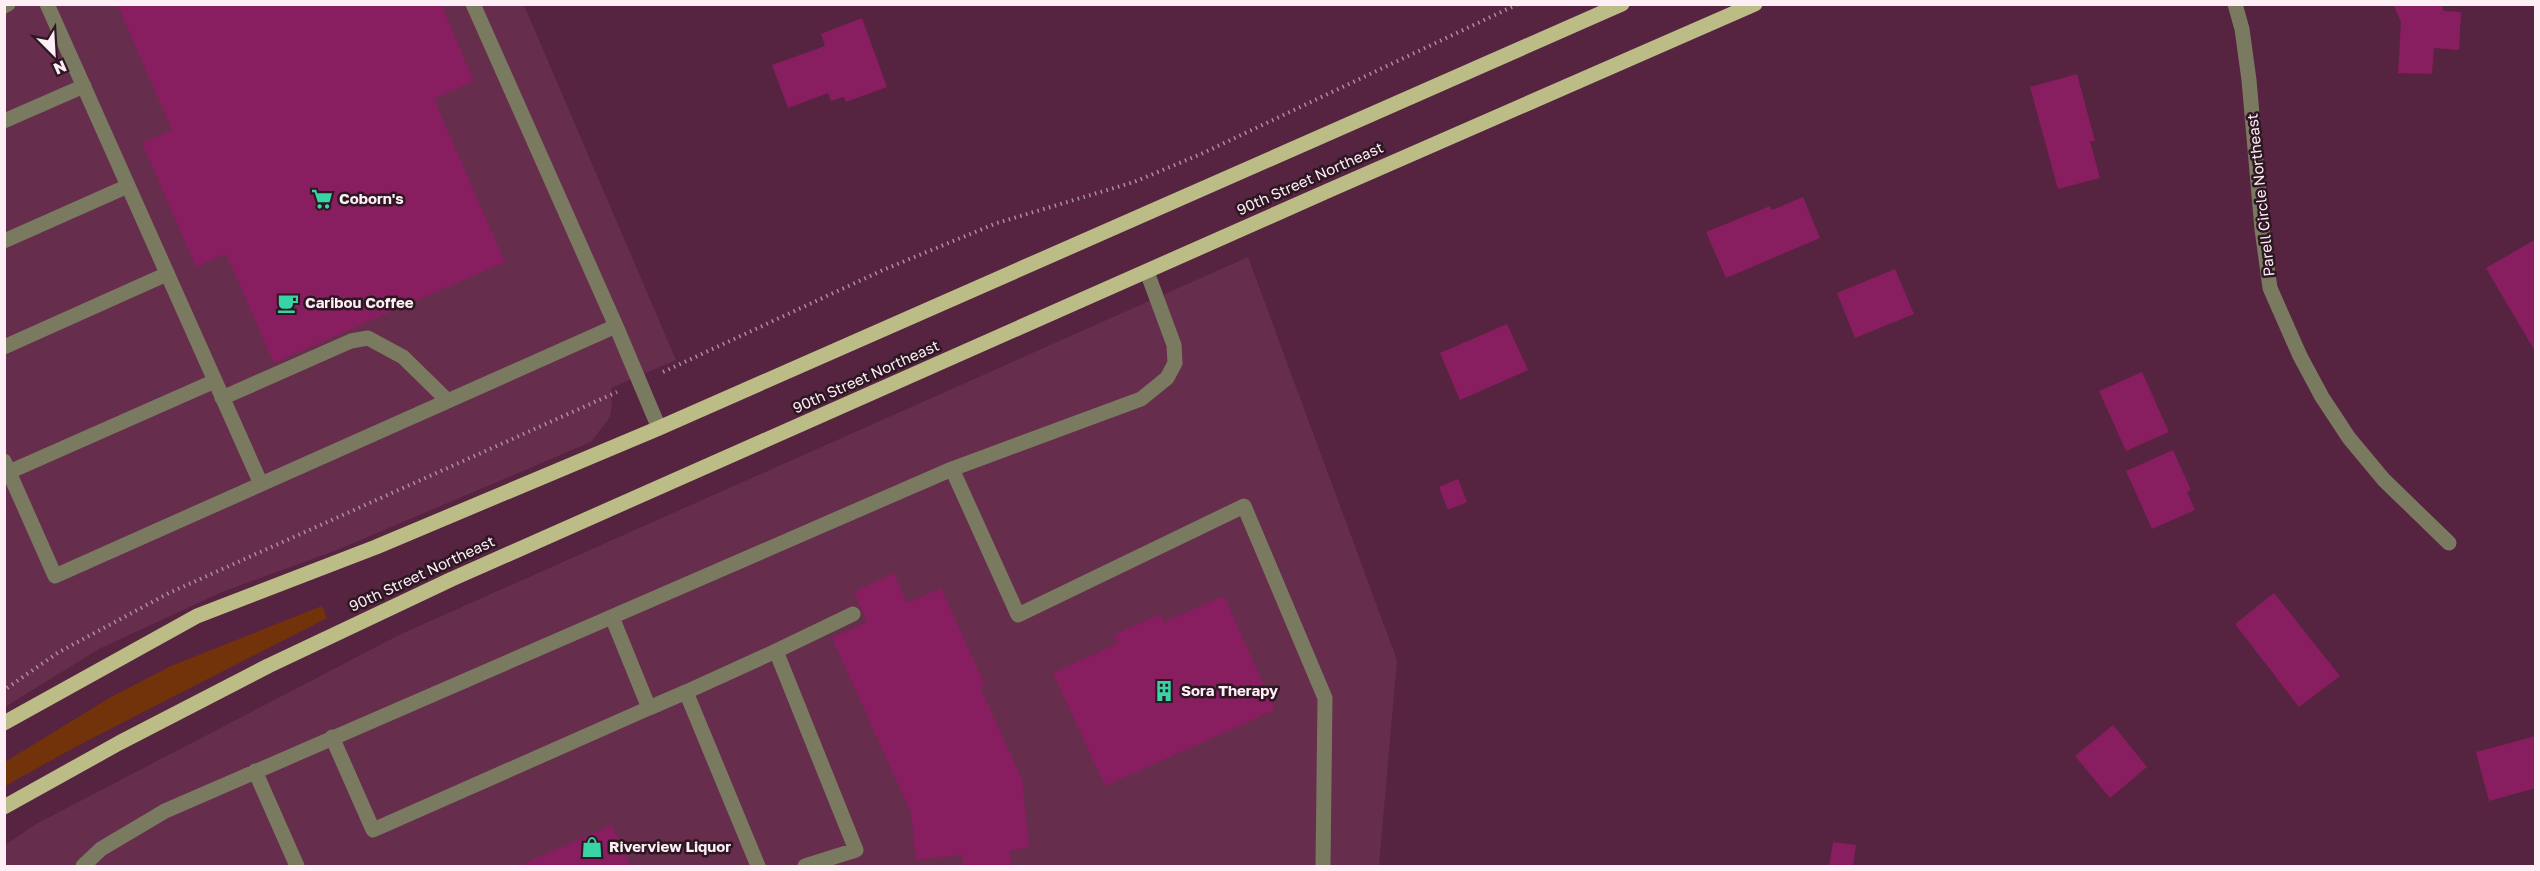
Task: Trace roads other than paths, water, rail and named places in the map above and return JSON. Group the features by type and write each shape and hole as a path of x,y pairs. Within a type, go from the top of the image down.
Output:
{"main road":[{"path":"4,723 197,616 376,547 660,428 1622,4"},
{"name":"90th Street Northeast","path":"4,807 119,743 257,671 441,584 1755,4"}],"street":[{"path":"47,4 261,484"},
{"path":"473,4 660,428"},
{"name":"Parell Circle Northeast","path":"2235,4 2242,29 2249,80 2262,230 2270,288 2300,356 2322,397 2349,438 2384,480 2449,543"},
{"path":"4,121 84,86"},
{"path":"4,241 128,186"},
{"path":"83,867 101,849 165,811 255,771 951,469 1141,399 1167,378 1175,363 1174,345 1147,272"},
{"path":"4,346 167,274"},
{"path":"215,381 7,467 56,576 616,326"},
{"path":"222,398 351,341 368,338 403,357 448,401"},
{"path":"951,469 1018,615 1244,506 1325,698 1323,867"},
{"path":"332,737 374,830 686,692 853,614"},
{"path":"612,616 649,708"},
{"path":"776,651 856,850 805,867"},
{"path":"686,692 759,867"},
{"path":"255,771 297,867"}],"place":[{"name":"Coborn's","path":"322,199"},
{"name":"Caribou Coffee","path":"288,303"},
{"name":"Sora Therapy","path":"1164,691"},
{"name":"Riverview Liquor","path":"592,847"}]}
